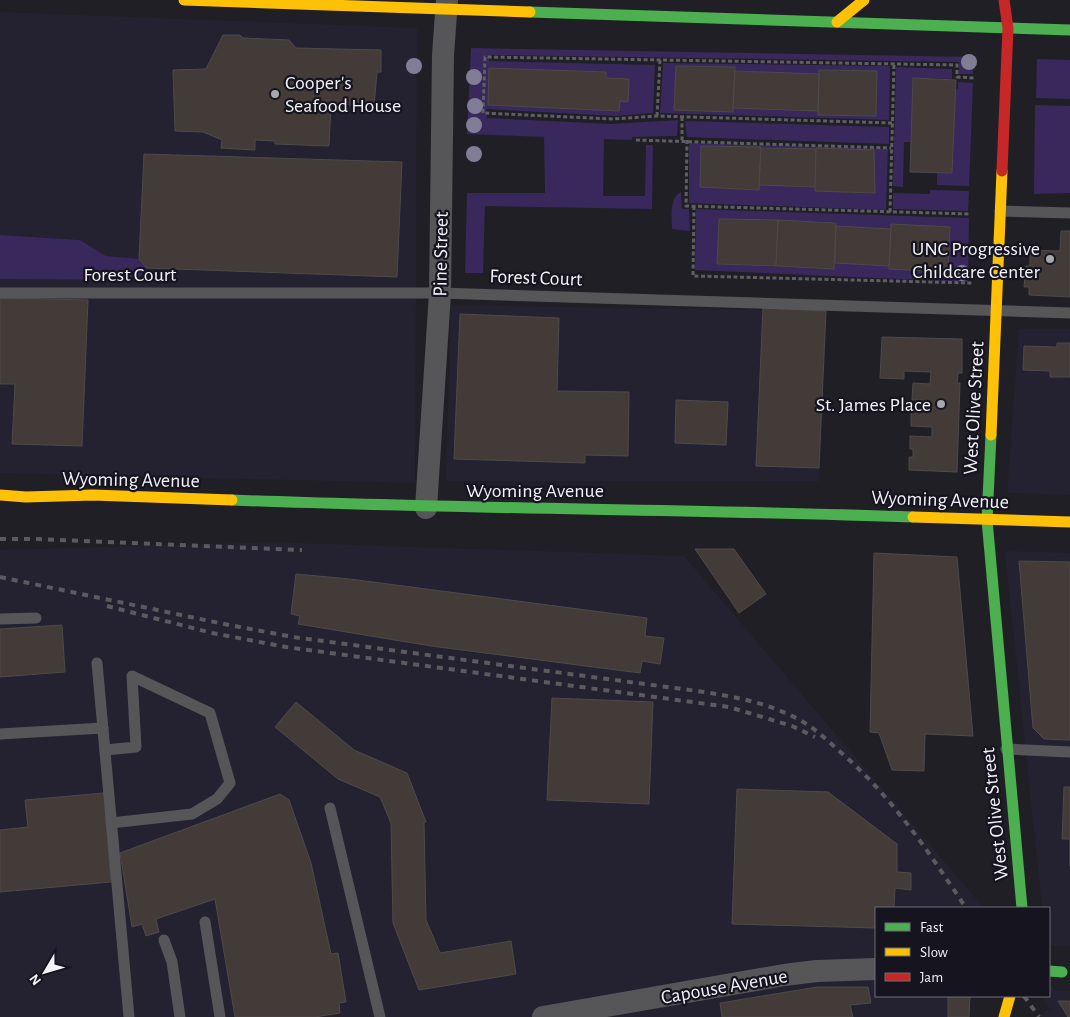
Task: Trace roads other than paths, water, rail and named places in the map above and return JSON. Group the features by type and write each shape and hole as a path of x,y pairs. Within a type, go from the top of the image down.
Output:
{"main road":[{"path":"184,0 447,5 1070,30"},
{"path":"837,22 864,0"},
{"name":"West Olive Street","path":"1004,0 1008,28 987,520 1006,749 1022,907"},
{"name":"Wyoming Avenue","path":"0,495 26,497 93,495 426,508 704,510 1070,522"},
{"path":"1004,1017 1010,997"}],"street":[{"name":"Pine Street","path":"426,508 440,293 443,65 447,5"},
{"name":"Capouse Avenue","path":"543,1017 817,970 875,969"}],"lane":[{"path":"1000,211 1070,213"},
{"name":"Forest Court","path":"0,293 440,293 1070,312"},
{"path":"0,619 36,618"},
{"path":"97,663 129,1017"},
{"path":"105,750 136,747 132,676 210,714 230,783 218,799 192,814 111,823"},
{"path":"0,734 102,728"},
{"path":"1006,749 1070,752"},
{"path":"330,808 380,1017"},
{"path":"205,922 220,1017"},
{"path":"164,940 172,962 180,1017"}],"railway":[{"path":"0,539 302,550"},
{"path":"0,577 293,637 697,691 736,698 784,712 813,728 857,767 875,786 908,824 965,907"},
{"path":"107,606 212,633 286,647 729,707 792,726 815,737"},
{"path":"1025,997 1039,1017"}],"place":[{"name":"Cooper's Seafood House","path":"275,94"},
{"name":"UNC Progressive Childcare Center","path":"1050,259"},
{"name":"St. James Place","path":"941,404"}]}
